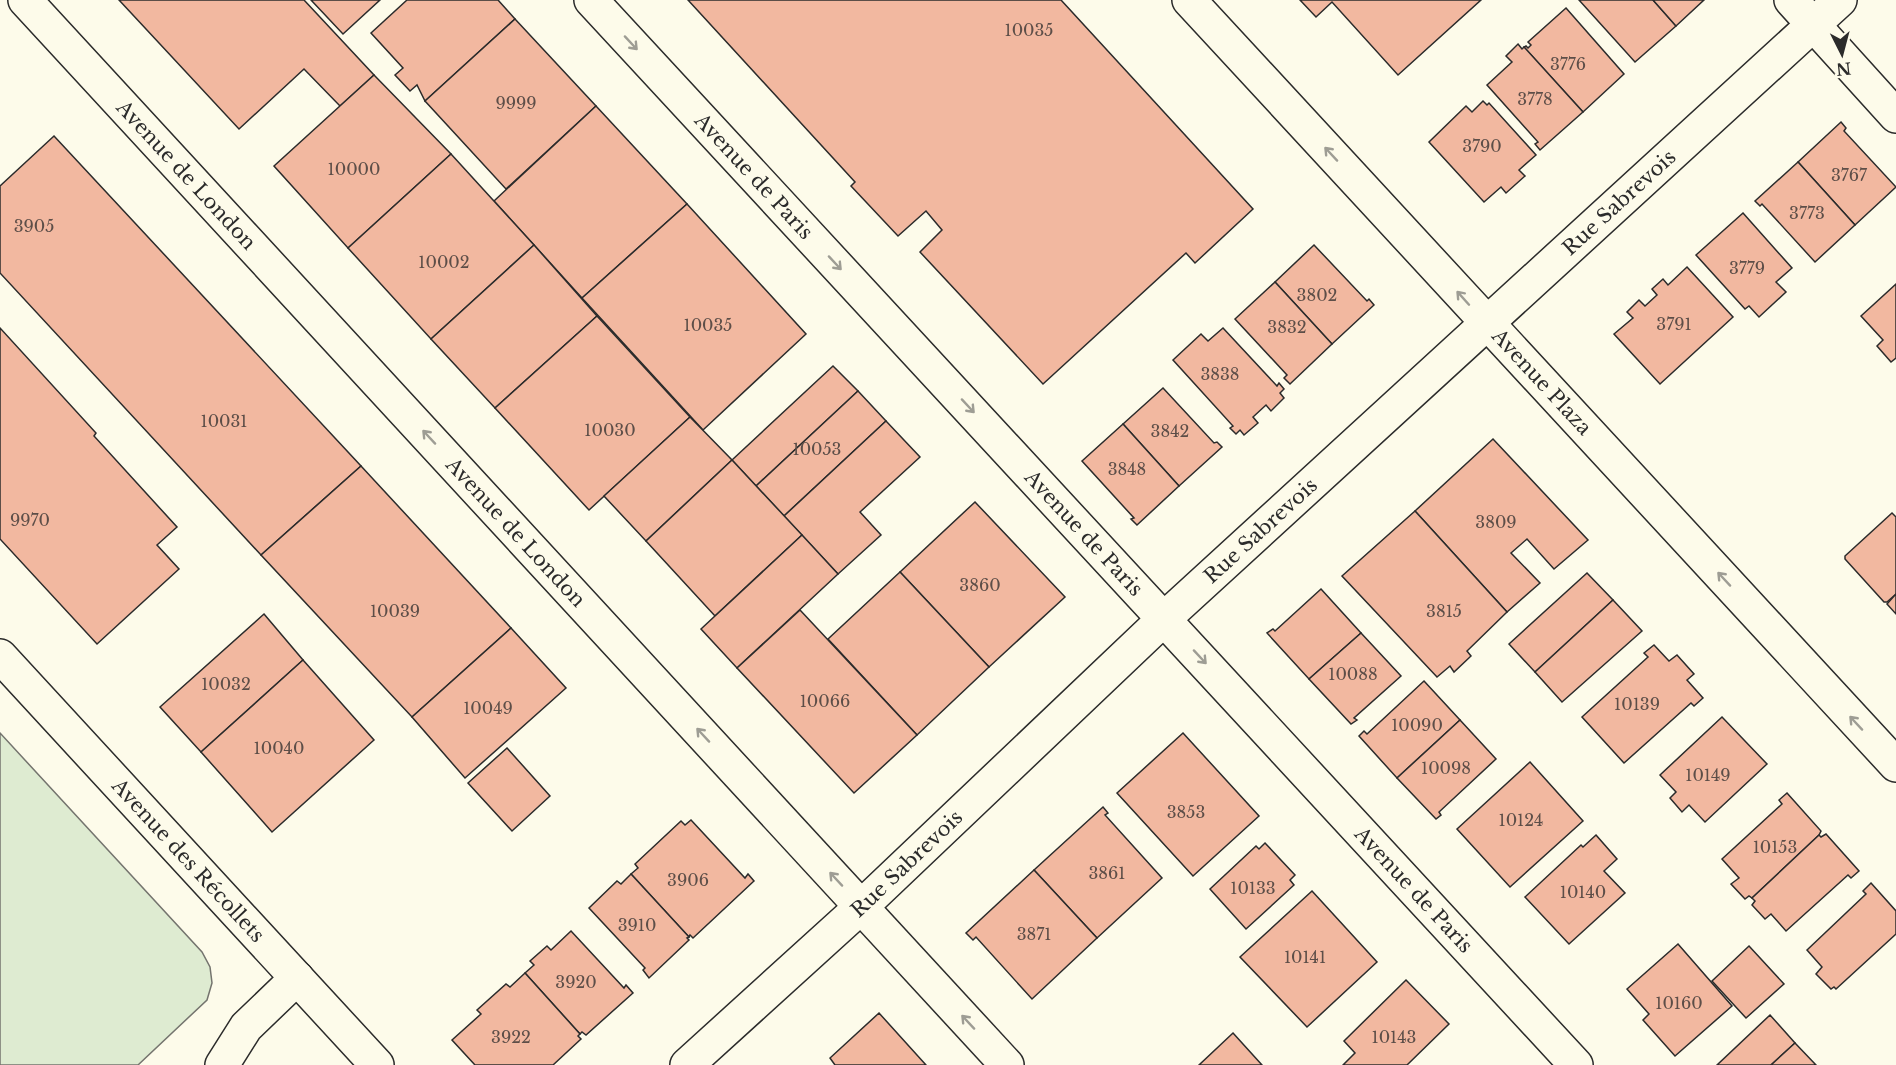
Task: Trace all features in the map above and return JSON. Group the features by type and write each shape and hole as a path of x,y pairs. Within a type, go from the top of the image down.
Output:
{"street":[{"name":"Avenue de London","path":"25,0 1007,1065"},
{"name":"Avenue de Paris","path":"591,0 1576,1065"},
{"name":"Avenue Plaza","path":"1189,0 1896,765"},
{"path":"1791,0 1896,116"},
{"name":"Rue Sabrevois","path":"687,1065 861,907 1165,618 1839,0"},
{"name":"Avenue des Récollets","path":"0,656 377,1065"},
{"path":"222,1065 246,1027 297,978"}],"green space":[{"path":"0,733 202,952 210,967 212,983 207,1000 138,1065 0,1065"}],"building":[{"path":"119,0 304,0 374,75 340,106 304,69 239,129"},
{"path":"311,0 380,0 343,34"},
{"path":"407,0 498,0 515,19 425,101 417,85 410,91 395,75 403,68 371,33"},
{"path":"688,0 1061,0 1253,209 1195,263 1186,253 1043,384 920,252 942,230 926,211 898,236 851,186 855,182"},
{"path":"1300,0 1481,0 1398,75 1332,2 1316,17"},
{"path":"1579,0 1653,0 1676,26 1635,62"},
{"path":"1653,0 1704,0 1676,26"},
{"path":"1566,8 1624,74 1583,112 1524,47 1528,48 1531,45 1528,42"},
{"path":"515,19 596,106 506,189 425,101"},
{"path":"1518,44 1522,49 1524,47 1583,112 1540,150 1535,144 1538,142 1487,85 1512,62 1506,56"},
{"path":"374,75 451,154 348,248 274,166"},
{"path":"1483,101 1487,105 1489,103 1536,155 1519,170 1525,176 1506,193 1501,187 1484,202 1429,142 1466,106 1472,112"},
{"path":"596,106 687,204 582,298 494,201"},
{"path":"1841,122 1846,128 1844,131 1896,187 1855,225 1798,162"},
{"path":"54,136 361,466 261,555 0,273 0,186"},
{"path":"451,154 534,245 431,339 348,248"},
{"path":"1798,162 1855,225 1815,262 1762,204 1760,206 1755,201"},
{"path":"687,204 806,334 703,430 582,298"},
{"path":"1743,213 1792,268 1776,282 1786,292 1759,317 1749,306 1745,309 1696,255"},
{"path":"534,245 597,316 495,408 431,339"},
{"path":"1314,245 1367,301 1369,299 1374,305 1332,344 1275,282"},
{"path":"1687,267 1733,317 1660,384 1614,334 1633,318 1627,312 1639,300 1645,306 1657,295 1652,289 1663,279 1668,285"},
{"path":"1275,282 1332,344 1290,384 1284,378 1287,375 1235,319"},
{"path":"1896,284 1896,358 1891,362 1877,346 1883,340 1861,316"},
{"path":"597,316 690,417 589,510 495,408"},
{"path":"0,328 96,433 94,436 177,527 157,545 179,569 97,644 0,539"},
{"path":"1223,328 1277,386 1279,383 1284,389 1280,393 1284,398 1271,411 1266,405 1253,417 1258,423 1244,435 1240,430 1236,434 1230,428 1233,426 1173,360 1201,334 1208,341"},
{"path":"833,366 858,391 756,486 732,460"},
{"path":"1163,388 1214,443 1217,442 1222,447 1179,486 1123,424"},
{"path":"858,391 886,421 784,516 756,486"},
{"path":"690,417 732,460 646,541 604,496"},
{"path":"886,421 920,457 860,512 881,535 838,574 784,516"},
{"path":"1123,424 1179,486 1137,525 1131,519 1134,518 1082,461"},
{"path":"1493,439 1588,540 1554,569 1527,539 1511,553 1540,583 1507,612 1415,511"},
{"path":"732,460 802,535 715,616 646,541"},
{"path":"361,466 511,628 412,717 261,555"},
{"path":"975,502 1065,597 989,667 900,572"},
{"path":"1415,511 1507,612 1467,651 1471,656 1454,672 1450,666 1437,677 1342,576"},
{"path":"1892,513 1896,517 1896,594 1884,602 1845,559 1845,556"},
{"path":"802,535 838,574 737,668 701,629"},
{"path":"900,572 989,667 917,735 828,639"},
{"path":"1587,573 1613,600 1535,672 1509,644"},
{"path":"1321,589 1361,633 1309,679 1267,633 1273,629 1275,631"},
{"path":"1896,594 1896,614 1887,604"},
{"path":"1613,600 1642,631 1562,702 1535,672"},
{"path":"800,610 917,735 854,793 737,668"},
{"path":"264,614 303,660 201,752 160,707"},
{"path":"511,628 566,688 465,778 412,717"},
{"path":"1361,633 1401,676 1354,718 1357,720 1351,724 1309,679"},
{"path":"1654,645 1669,661 1677,655 1694,674 1687,680 1703,698 1694,706 1691,703 1624,763 1582,717 1648,657 1644,653"},
{"path":"303,660 374,740 272,832 201,752"},
{"path":"1424,681 1460,720 1397,778 1359,736 1364,731 1367,734"},
{"path":"1722,717 1767,764 1705,822 1689,805 1682,812 1670,798 1676,792 1660,775"},
{"path":"1460,720 1496,759 1439,812 1441,815 1436,819 1397,778"},
{"path":"1183,733 1259,816 1193,876 1117,793"},
{"path":"507,748 550,796 512,831 468,783"},
{"path":"1530,762 1583,821 1510,887 1457,829"},
{"path":"1787,793 1821,831 1752,898 1749,896 1745,899 1731,884 1739,878 1722,859 1782,804 1779,800"},
{"path":"1103,807 1108,813 1105,815 1162,878 1097,938 1034,870"},
{"path":"691,820 745,878 748,874 754,881 693,938 690,935 689,937 631,874 638,868 635,864 681,821 685,825"},
{"path":"1826,834 1859,871 1851,878 1848,875 1786,931 1771,914 1765,919 1752,905 1755,901 1752,898 1819,835 1821,837"},
{"path":"1596,835 1617,859 1604,871 1625,893 1569,944 1525,897 1581,845 1583,847"},
{"path":"1265,843 1295,875 1290,880 1294,885 1246,929 1210,889 1256,846 1259,849"},
{"path":"1034,870 1097,938 1032,999 976,937 973,940 966,933"},
{"path":"631,874 689,937 687,938 689,940 649,978 643,970 645,968 589,908 617,881 621,884"},
{"path":"1871,883 1896,911 1896,934 1836,989 1834,987 1831,989 1816,974 1822,967 1807,950 1866,894 1863,891"},
{"path":"1312,891 1377,962 1307,1027 1240,957"},
{"path":"571,931 624,988 626,985 633,993 586,1035 582,1032 580,1034 525,973 534,965 530,961 547,946 551,950"},
{"path":"1678,944 1732,1006 1675,1056 1643,1020 1649,1014 1627,989"},
{"path":"1749,946 1784,984 1746,1018 1712,981"},
{"path":"525,973 580,1034 578,1036 581,1039 553,1065 475,1065 452,1040 481,1014 477,1010 506,984 510,987"},
{"path":"1406,980 1449,1024 1407,1065 1343,1065 1355,1053 1344,1041"},
{"path":"879,1013 926,1065 835,1065 830,1058"},
{"path":"1770,1015 1795,1043 1771,1065 1717,1065"},
{"path":"1233,1033 1262,1065 1199,1065"},
{"path":"1795,1043 1816,1065 1771,1065"}]}
